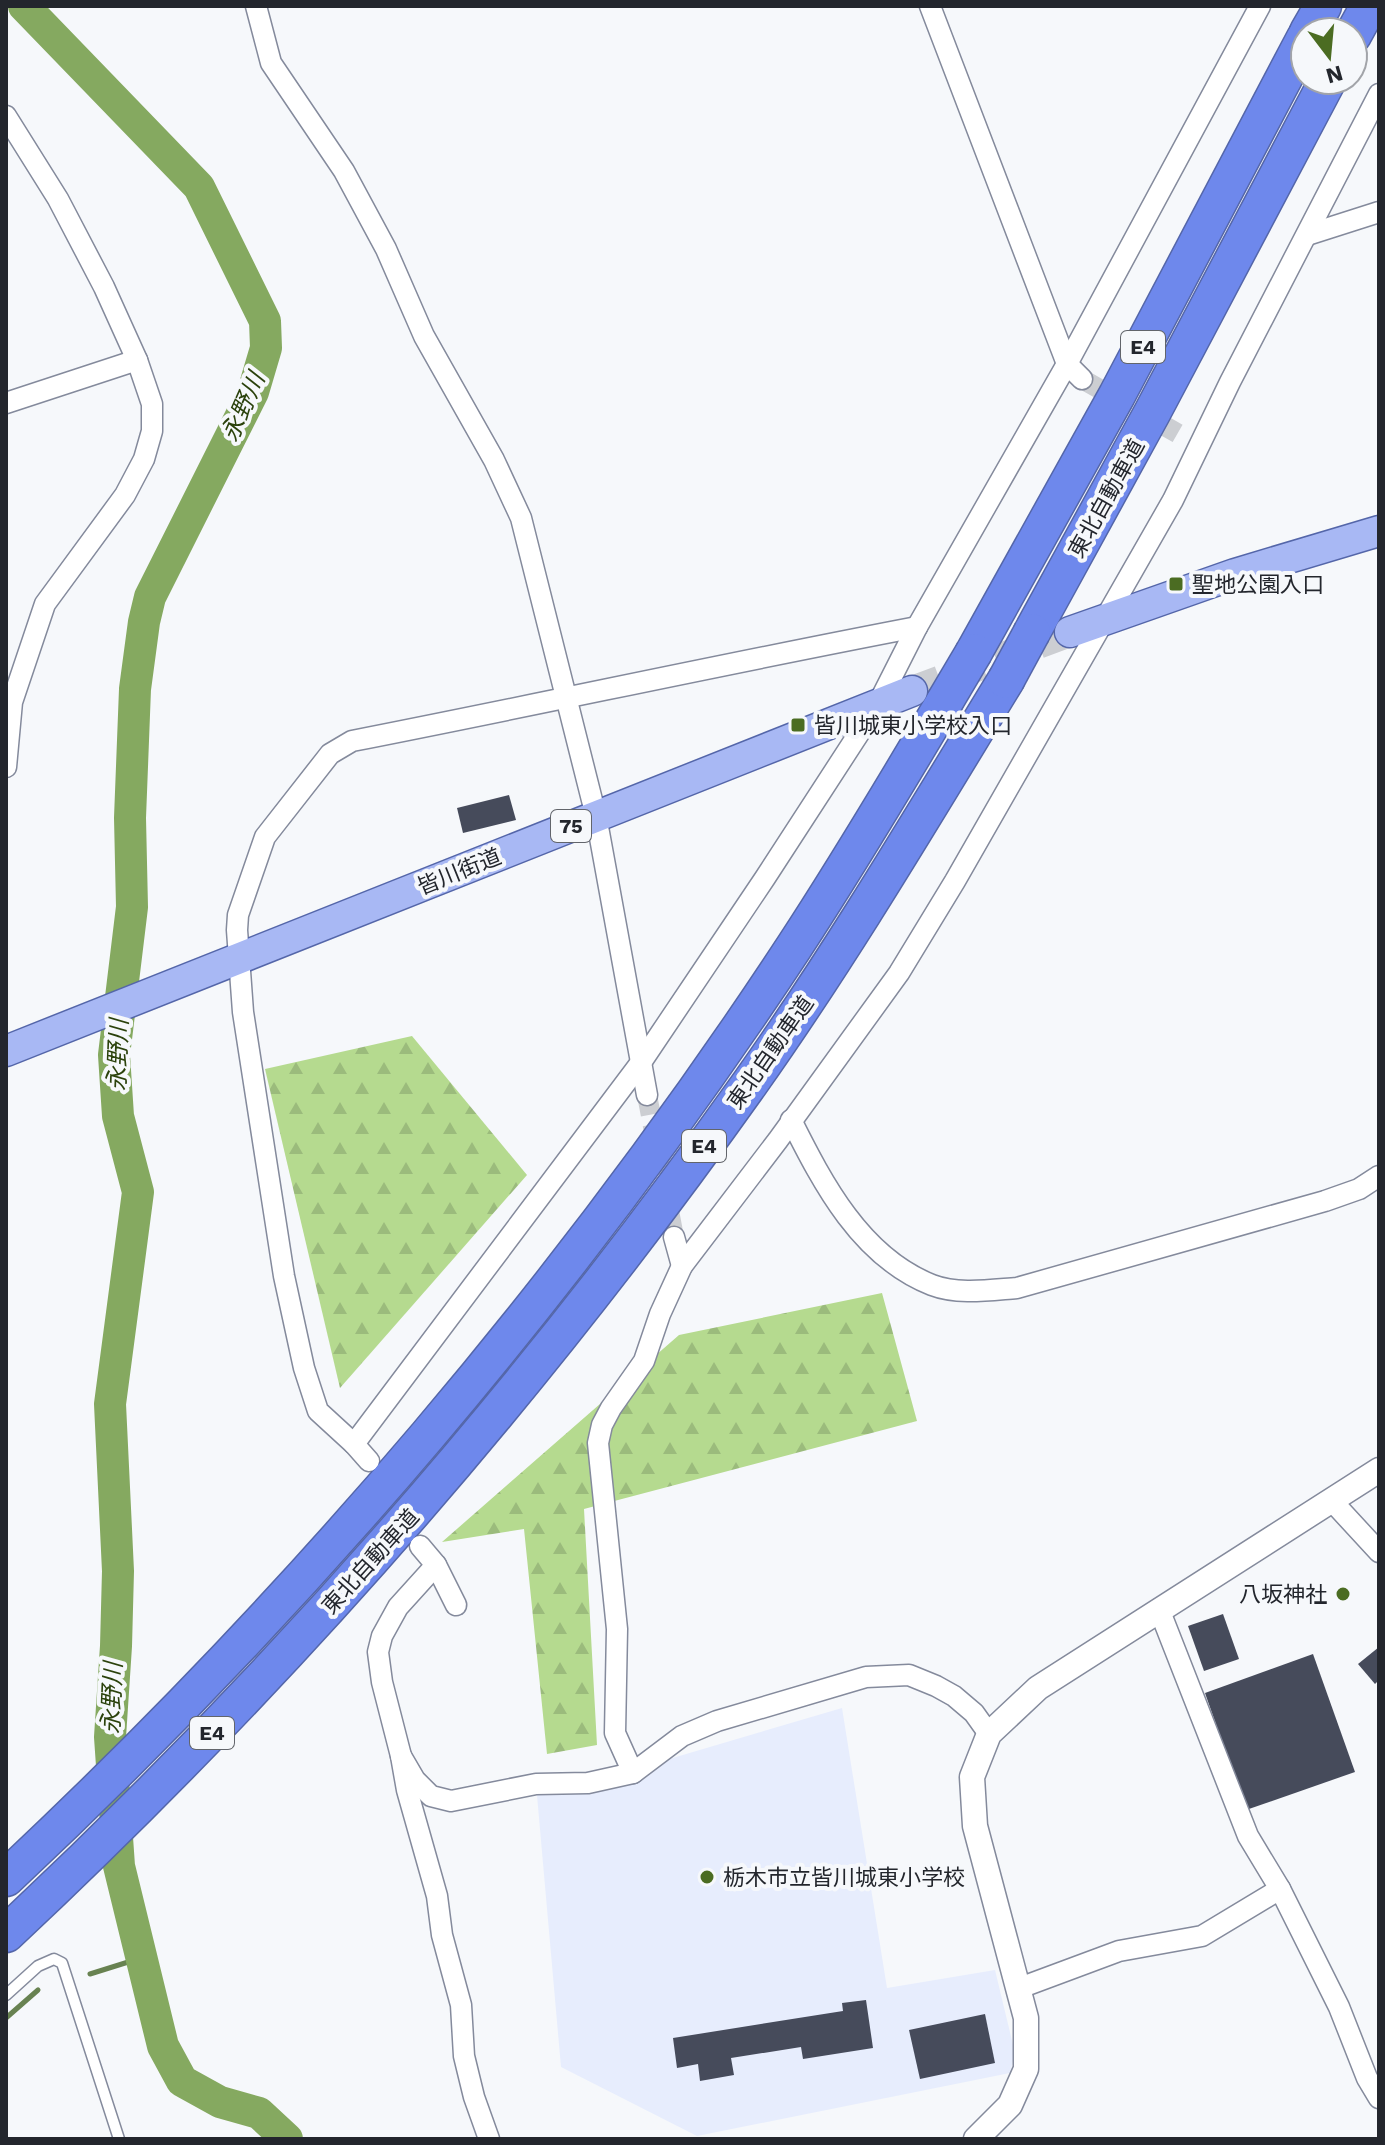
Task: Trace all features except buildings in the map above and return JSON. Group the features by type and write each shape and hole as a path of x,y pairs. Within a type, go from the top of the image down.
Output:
{"highway":[{"name":"東北自動車道","path":"6,1878 151,1739 414,1451 598,1222 715,1062 832,887 928,696 974,652 1117,395 1289,68"},
{"name":"東北自動車道","path":"6,1934 172,1774 282,1661 355,1579 519,1388 629,1248 750,1082 830,966 1006,680 1145,427 1320,96"}],"main road":[{"path":"1070,632 1235,574 1379,531"},
{"name":"皆川街道","path":"7,1050 878,704 928,696"}],"street":[{"path":"256,6 271,63 344,171 386,249 424,336 507,486 521,518 596,816 647,1095"},
{"path":"930,6 1067,364 1082,379"},
{"path":"354,1444 642,1061 878,704 917,627 1067,364 1260,6"},
{"path":"633,1773 615,1733 617,1629 598,1443 602,1425 644,1361 660,1314 682,1266 899,973 963,868 1173,500 1192,442 1307,235 1379,94"},
{"path":"6,116 58,199 104,287 137,360 152,404 152,431 144,459 125,495 45,604 12,702 6,767"},
{"path":"1307,235 1379,212"},
{"path":"6,403 137,360"},
{"path":"369,1461 318,1411 304,1368 284,1276 235,960 238,915 265,837 330,754 352,741 567,699 698,668 917,627"},
{"path":"791,1120 817,1173 851,1225 894,1263 933,1285 972,1292 1017,1288 1296,1210 1359,1189 1379,1176"},
{"path":"674,1237 682,1266"},
{"path":"976,2139 1010,2105 1026,2069 1026,2018 975,1826 972,1777 989,1734 1038,1688 1379,1470"},
{"path":"1332,1501 1379,1552"},
{"path":"420,1546 436,1565 456,1605"},
{"path":"436,1565 398,1607 382,1636 378,1652 407,1790 437,1896 442,1935 461,2005 464,2056 489,2139"},
{"path":"1159,1609 1248,1836 1280,1889 1339,2007 1367,2078 1379,2098"},
{"path":"401,1756 415,1780 431,1796 451,1801 536,1784 588,1783 633,1773 682,1736 717,1721 866,1677 909,1675 936,1686 974,1713 989,1734"},
{"path":"1017,1989 1119,1951 1202,1936 1280,1889"}],"lane":[{"path":"6,1995 38,1966 54,1959 62,1963 119,2139"}],"shaded area":[{"name":"栃木市立皆川城東小学校","path":"842,1708 887,1988 995,1970 1015,2053 1010,2073 697,2136 561,2067 536,1784 588,1783"}],"green space":[{"path":"412,1036 527,1175 340,1388 265,1069"},
{"path":"882,1293 917,1421 584,1509 597,1745 547,1754 524,1529 442,1542 679,1335"}],"waterway":[{"name":"永野川","path":"24,6 199,187 265,321 266,348 253,392 150,597 135,689 130,818 132,907 114,1055 118,1116 138,1192 110,1404 118,1571 110,1737 119,1866 163,2046 182,2081 220,2102 259,2113 287,2139"},
{"path":"90,1974 141,1958"},
{"path":"6,2018 38,1990"}],"tunnel":[{"path":"1082,379 1184,437"},
{"path":"912,691 1070,632"},
{"path":"647,1095 674,1237"}],"place":[{"name":"聖地公園入口","path":"1176,584"},
{"name":"皆川城東小学校入口","path":"798,725"},
{"name":"八坂神社","path":"1343,1594"},
{"name":"栃木市立皆川城東小学校","path":"707,1877"}]}
